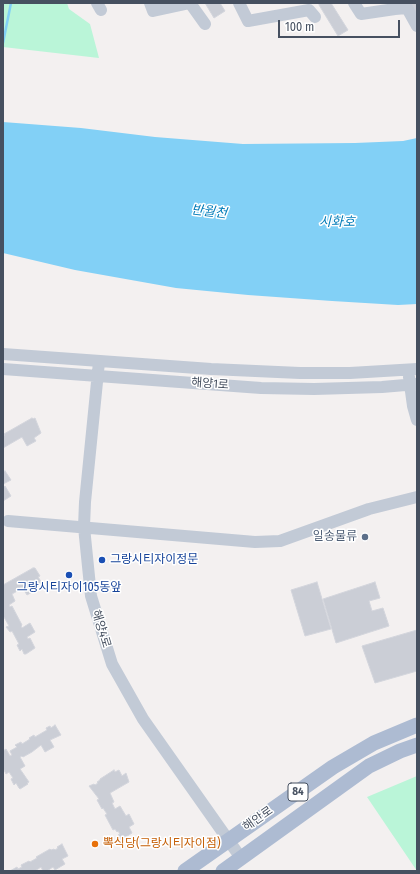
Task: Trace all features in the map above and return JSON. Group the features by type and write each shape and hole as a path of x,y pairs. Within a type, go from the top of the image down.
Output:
{"main road":[{"name":"해안로","path":"185,871 333,767 374,743 417,725"},
{"name":"해안로","path":"223,871 369,766 400,751 417,745"}],"street":[{"path":"150,3 153,11 175,5 190,3 205,24"},
{"path":"239,3 248,21 309,10 315,17"},
{"path":"284,15 288,3"},
{"path":"354,3 361,14 396,6 406,8 417,26"},
{"name":"해양1로","path":"3,354 99,362 300,373 350,373 413,369"},
{"name":"해양4로","path":"99,362 85,502 84,527 90,596 112,664 143,719 242,858"},
{"name":"해양1로","path":"3,369 261,388 382,387 414,384"},
{"path":"413,369 413,406 417,420"},
{"path":"8,521 255,542 280,541 369,509 417,497"}],"green space":[{"path":"3,3 67,3 69,9 90,24 99,58 3,47"},
{"path":"417,776 417,871 367,797"}],"water":[{"name":"시화호","path":"3,122 243,144 355,143 403,141 417,138 417,304 398,305 332,301 176,288 75,270 3,253"}],"building":[{"path":"205,3 220,3 225,11 214,18"},
{"path":"319,3 331,3 348,30 338,36"},
{"path":"407,3 417,3 417,18"},
{"path":"32,418 35,418 41,433 34,438 36,441 27,446 22,437 3,448 4,434"},
{"path":"5,471 11,480 3,484 3,472"},
{"path":"3,485 11,496 3,501"},
{"path":"35,568 40,576 38,577 42,583 34,587 36,590 27,595 22,587 20,588 21,589 12,594 15,601 9,605 10,607 12,606 22,625 22,628 30,623 35,632 27,637 28,639 30,638 35,648 24,654 22,649 20,651 17,645 19,644 12,631 10,632 6,627 9,626 4,617 3,618 3,585"},
{"path":"317,582 331,629 305,636 291,590"},
{"path":"375,582 380,598 369,601 372,611 383,608 389,626 336,643 323,599"},
{"path":"417,630 417,671 375,683 362,646"},
{"path":"55,725 61,735 50,740 54,747 45,752 41,745 32,752 20,757 25,766 20,769 29,782 20,789 16,783 14,785 11,779 13,778 9,772 6,774 3,768 3,751 6,749 10,756 12,755 10,751 17,747 15,745 21,742 22,744 34,735 35,737 47,730 46,728 50,726 51,728"},
{"path":"114,770 115,772 119,770 122,776 126,773 129,782 110,793 114,802 112,803 115,809 120,806 126,816 129,814 134,824 129,827 132,833 121,840 118,835 120,834 115,829 113,830 105,815 107,814 97,800 99,799 89,786 95,785 100,779"},
{"path":"62,844 68,856 62,859 65,864 55,870 53,867 47,871 43,871 41,867 35,871 10,871 17,867 18,869 22,867 21,865 29,861 30,862 50,849 55,850"}],"waterway":[{"path":"3,43 11,3"}],"place":[{"name":"일송물류","path":"365,537"},
{"name":"그랑시티자이정문","path":"102,560"},
{"name":"그랑시티자이105동앞","path":"69,575"},
{"name":"뽁식당(그랑시티자이점)","path":"95,844"}],"water label":[{"name":"반월천","path":"209,212"}]}
